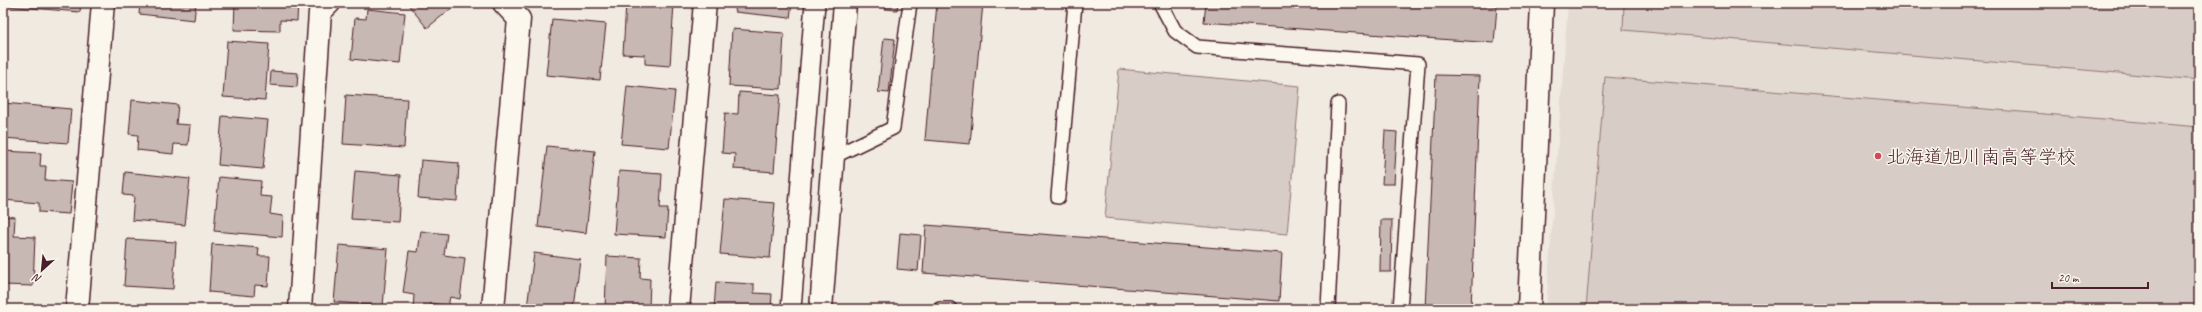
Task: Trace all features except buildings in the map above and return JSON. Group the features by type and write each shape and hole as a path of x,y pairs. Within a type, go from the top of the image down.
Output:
{"street":[{"path":"77,309 103,3"},
{"path":"300,309 320,12 329,3"},
{"path":"493,309 519,19 504,3"},
{"path":"678,309 706,3"},
{"path":"791,309 815,3"},
{"path":"821,309 845,3"},
{"path":"1529,309 1542,3"}],"lane":[{"path":"833,157 893,128 910,3"},
{"path":"1058,197 1075,3"},
{"path":"1160,3 1175,31 1197,47 1418,64 1400,309"},
{"path":"1328,309 1338,104"},
{"path":"940,309 950,309"}],"shaded area":[{"name":"北海道旭川南高等学校","path":"1568,3 2199,3 2199,309 1546,309"},
{"path":"1624,3 2199,3 2199,80 1623,30"},
{"path":"1119,69 1300,86 1287,234 1105,218"},
{"name":"北海道旭川南高等学校","path":"1605,77 2199,127 2199,309 1586,309"}],"place":[{"name":"北海道旭川南高等学校","path":"1878,156"}]}
